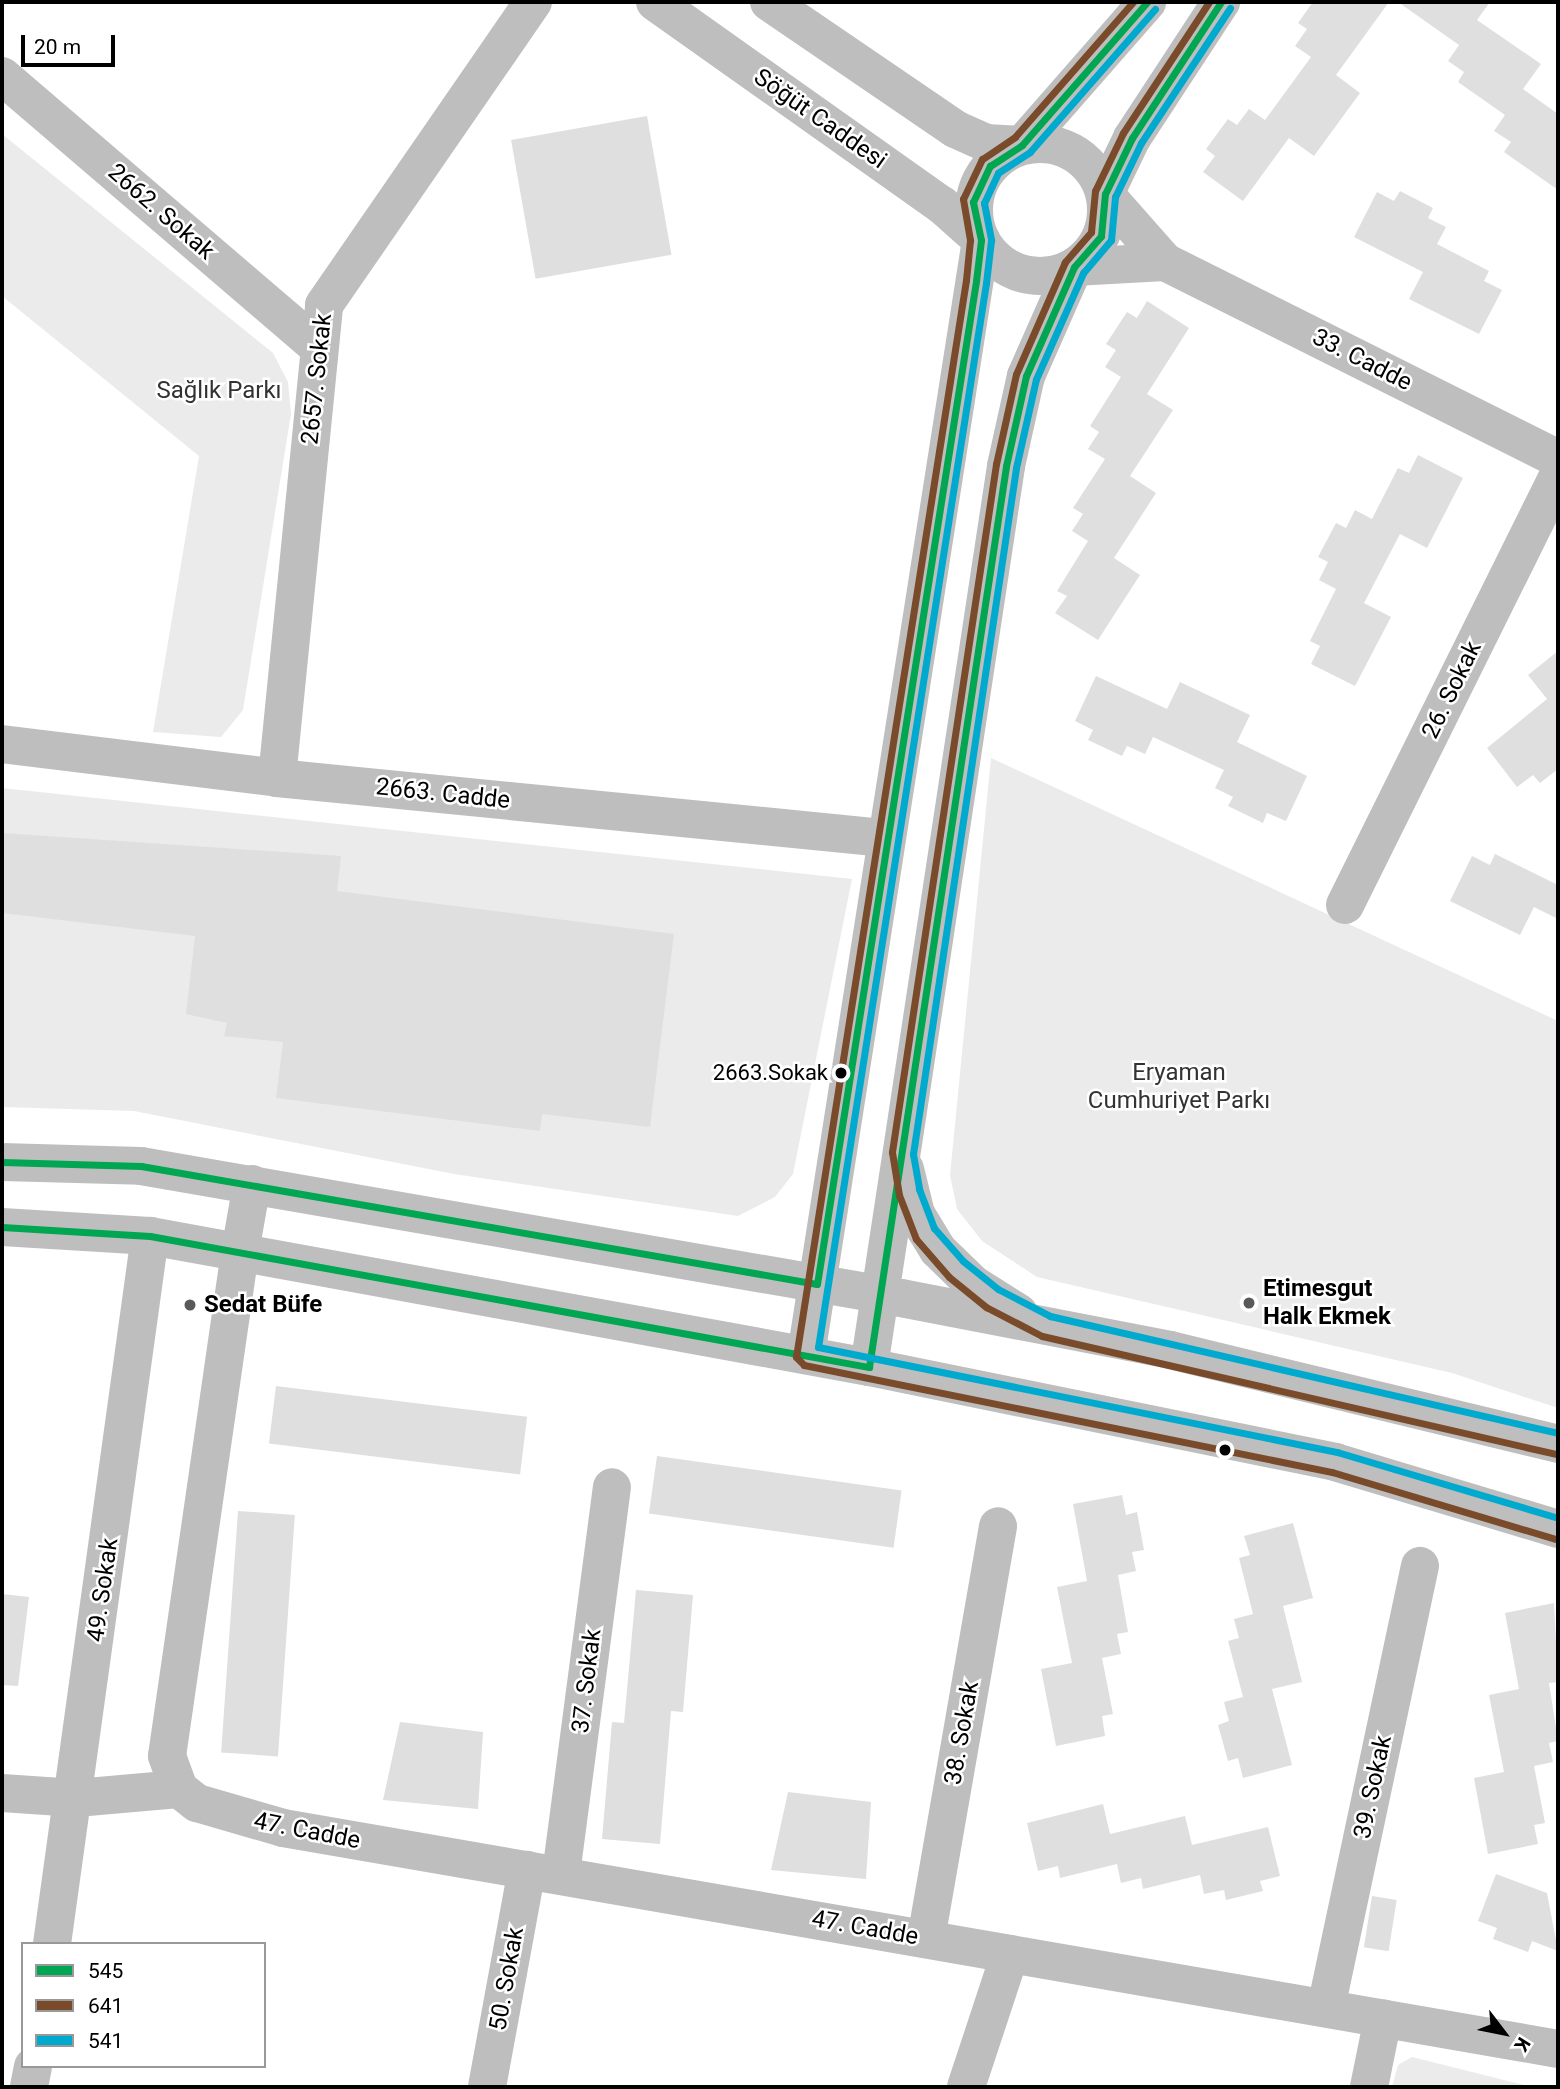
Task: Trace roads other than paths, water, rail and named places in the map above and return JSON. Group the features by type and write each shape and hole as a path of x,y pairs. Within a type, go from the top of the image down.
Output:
{"street":[{"name":"2657. Sokak","path":"277,778 324,304 533,2"},
{"name":"Söğüt Caddesi","path":"655,2 942,205 981,240"},
{"path":"769,2 955,129 986,143 1065,147 1090,167 1105,194"},
{"path":"806,1355 885,838 981,240 974,202 979,183 990,166 1022,145 1147,2"},
{"path":"869,1367 1006,466 1026,376 1074,267 1101,236 1105,194 1132,138 1221,2"},
{"name":"2662. Sokak","path":"2,76 319,348"},
{"name":"33. Cadde","path":"1105,194 1165,262 1558,459"},
{"path":"981,240 1021,274 1074,267"},
{"name":"33. Cadde","path":"1074,267 1165,262"},
{"name":"26. Sokak","path":"1345,905 1558,476"},
{"name":"2663. Cadde","path":"2,744 277,778 885,838"},
{"path":"902,1154 916,1214 938,1251 992,1298 1046,1326"},
{"path":"2,1162 141,1166 880,1294 1046,1326 1558,1444"},
{"path":"2,1793 76,1798 179,1789 167,1756 252,1185"},
{"path":"2,1227 150,1236 869,1367 1335,1461 1558,1529"},
{"name":"49. Sokak","path":"52,1942 76,1798 150,1236"},
{"name":"37. Sokak","path":"544,1872 612,1487"},
{"name":"38. Sokak","path":"926,1939 998,1526"},
{"name":"39. Sokak","path":"1326,2008 1420,1566"},
{"name":"47. Cadde","path":"179,1789 218,1812 283,1828 1558,2049"},
{"name":"50. Sokak","path":"487,2087 544,1872"},
{"path":"966,2087 1010,1954"},
{"path":"1369,2087 1382,2018"},
{"path":"29,2087 33,2068"}],"place":[{"name":"2663.Sokak","path":"841,1073"},
{"name":"Etimesgut Halk Ekmek","path":"1249,1303"},
{"name":"Sedat Büfe","path":"190,1305"}],"park label":[{"name":"Sağlık Parkı","path":"219,391"},
{"name":"Eryaman Cumhuriyet Parkı","path":"1179,1087"}]}
